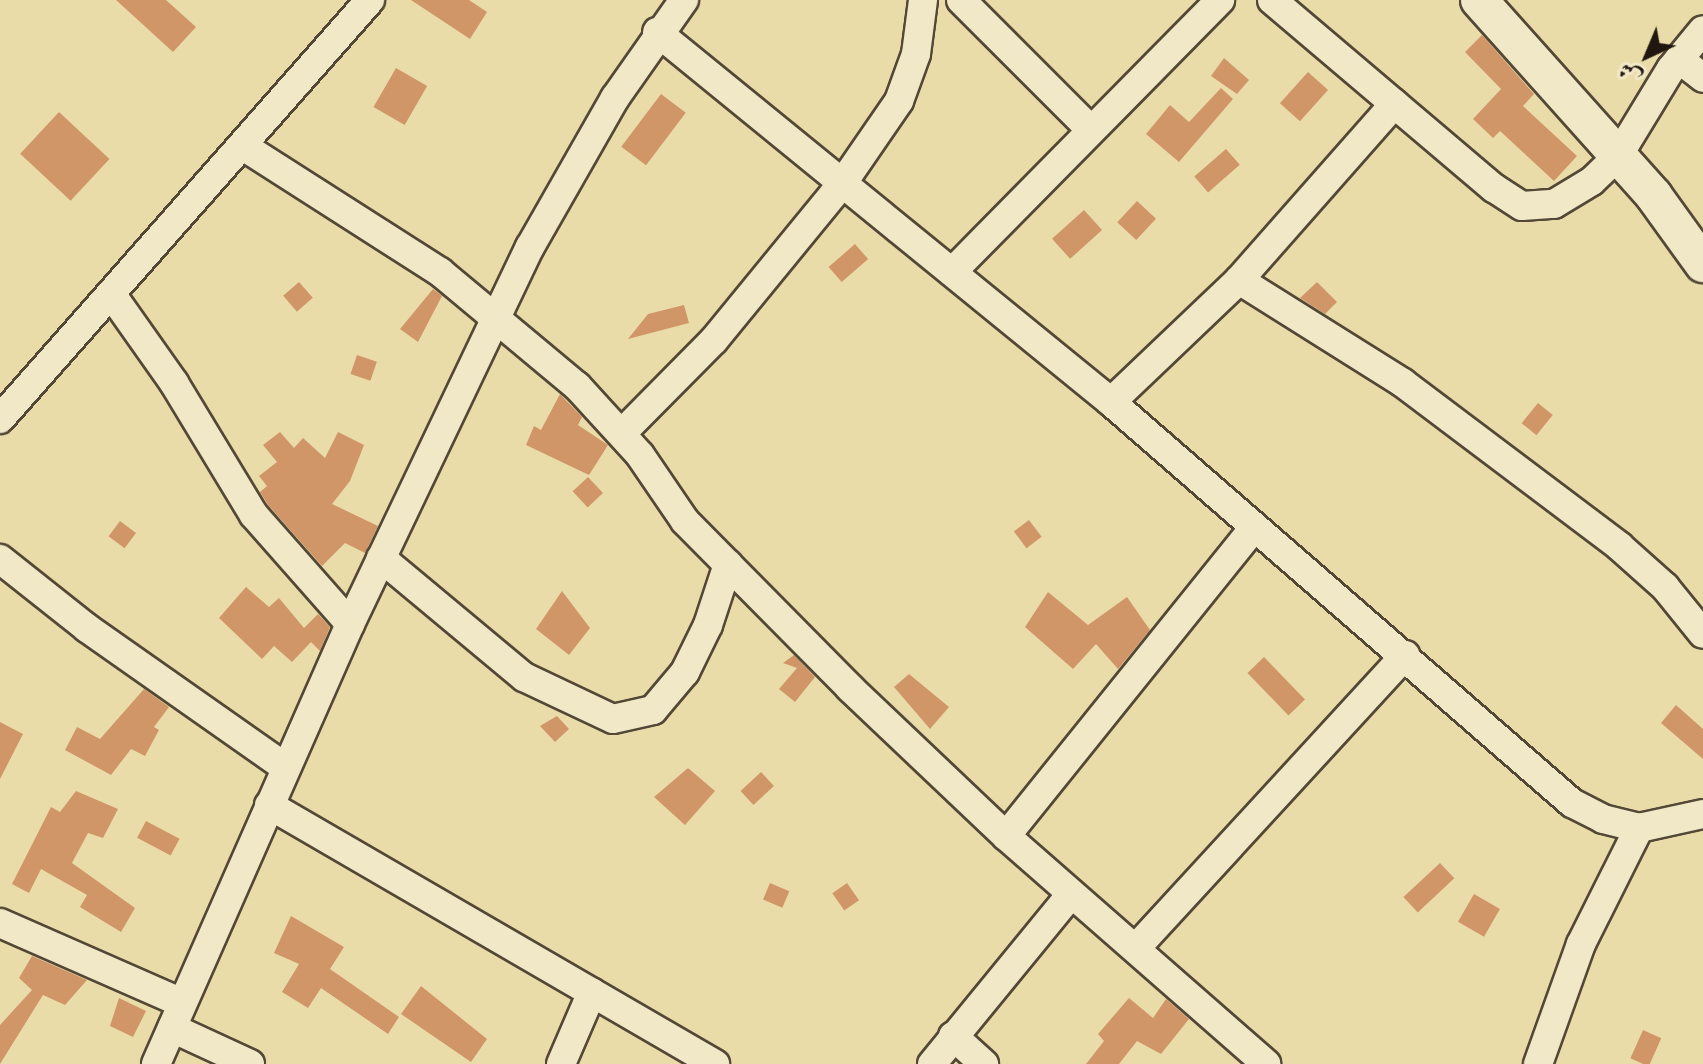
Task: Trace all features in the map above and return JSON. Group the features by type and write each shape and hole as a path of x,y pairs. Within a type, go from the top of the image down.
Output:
{"street":[{"path":"0,419 370,0"},
{"path":"156,1064 350,624 530,247 657,32 684,0"},
{"path":"622,433 714,340 844,181 899,101 916,54 923,0"},
{"path":"961,0 1091,130"},
{"path":"952,272 1220,0"},
{"path":"1272,0 1394,104 1522,206 1554,204 1592,181 1618,156 1679,59 1703,30"},
{"path":"1479,0 1618,156 1703,264"},
{"path":"657,32 844,181 1111,402 1572,803 1603,819 1639,828 1703,814"},
{"path":"1679,59 1703,78"},
{"path":"1111,402 1239,280 1394,104"},
{"path":"243,146 358,215 497,317 622,433 685,521 1006,836 1266,1064"},
{"path":"1239,280 1403,383 1619,546 1665,587 1703,634"},
{"path":"112,295 174,383 254,515 350,624"},
{"path":"1006,836 1254,528"},
{"path":"381,558 524,677 613,719 653,710 685,672 708,625 728,564"},
{"path":"1,563 87,628 286,768"},
{"path":"1136,948 1405,655"},
{"path":"269,805 715,1064"},
{"path":"1538,1064 1581,944 1639,828"},
{"path":"932,1064 1071,894"},
{"path":"0,923 177,1016 250,1064"},
{"path":"561,1064 592,992"},
{"path":"953,1036 984,1064"}],"building":[{"path":"116,0 166,0 196,27 173,52"},
{"path":"411,0 469,0 487,12 470,39"},
{"path":"1482,35 1534,94 1523,106 1577,156 1554,181 1500,131 1493,138 1473,119 1501,89 1465,52"},
{"path":"1224,58 1249,80 1237,94 1211,76"},
{"path":"396,68 427,86 405,125 374,107"},
{"path":"1308,72 1328,90 1300,121 1280,103"},
{"path":"1221,88 1233,99 1179,162 1146,134 1170,105 1189,122"},
{"path":"661,94 686,113 646,165 621,147"},
{"path":"59,112 109,159 71,201 20,154"},
{"path":"1226,149 1240,165 1208,192 1194,177"},
{"path":"1137,201 1156,219 1136,240 1117,222"},
{"path":"1084,210 1102,230 1070,259 1052,239"},
{"path":"855,244 868,259 842,282 829,267"},
{"path":"299,282 313,298 297,312 283,296"},
{"path":"1317,282 1337,302 1325,314 1300,298"},
{"path":"433,289 442,296 418,342 400,329"},
{"path":"684,305 689,323 628,339 648,314"},
{"path":"357,355 377,362 370,381 350,374"},
{"path":"560,394 582,417 578,425 608,445 589,475 526,445 534,426 541,430"},
{"path":"1538,403 1553,415 1536,435 1522,423"},
{"path":"280,432 294,448 303,438 325,458 338,432 364,445 350,481 332,504 378,526 365,553 345,543 322,566 268,505 260,492 267,486 259,476 277,462 263,445"},
{"path":"588,477 603,493 588,507 573,491"},
{"path":"1029,520 1042,537 1026,548 1014,531"},
{"path":"120,521 136,533 125,548 109,536"},
{"path":"246,587 269,607 279,598 304,628 318,614 330,627 320,651 311,642 292,662 274,646 262,659 219,618"},
{"path":"562,591 590,628 569,655 536,629"},
{"path":"1048,592 1088,625 1127,597 1150,630 1118,669 1096,644 1073,669 1025,627"},
{"path":"794,655 815,677 795,702 779,689 797,668 783,663"},
{"path":"1264,657 1305,699 1288,715 1247,673"},
{"path":"909,674 949,707 930,729 894,687"},
{"path":"144,689 169,707 154,727 159,730 145,756 131,749 111,775 65,750 77,727 100,739"},
{"path":"1676,705 1703,729 1703,759 1661,723"},
{"path":"557,716 569,729 555,742 540,726"},
{"path":"0,722 23,734 0,779"},
{"path":"688,768 715,791 685,825 654,797"},
{"path":"761,772 774,786 753,805 741,791"},
{"path":"76,791 118,809 103,838 88,833 72,863 135,908 121,932 80,907 87,895 41,869 29,893 12,884 51,807 60,812"},
{"path":"146,821 180,839 171,856 137,838"},
{"path":"1440,863 1454,878 1418,912 1403,897"},
{"path":"770,883 789,891 782,908 763,900"},
{"path":"847,883 859,900 844,911 832,893"},
{"path":"1474,894 1500,909 1484,937 1458,922"},
{"path":"291,916 344,947 330,969 399,1017 388,1034 321,988 308,1008 282,992 299,964 274,953"},
{"path":"32,956 87,980 65,1005 43,995 0,1064 0,1025 32,990 19,978"},
{"path":"421,986 487,1039 471,1062 401,1014"},
{"path":"119,998 146,1011 133,1037 110,1026"},
{"path":"1129,998 1153,1018 1166,999 1189,1019 1161,1054 1137,1041 1119,1064 1086,1064 1104,1041 1098,1034"},
{"path":"1643,1030 1661,1038 1650,1064 1630,1058"}]}
